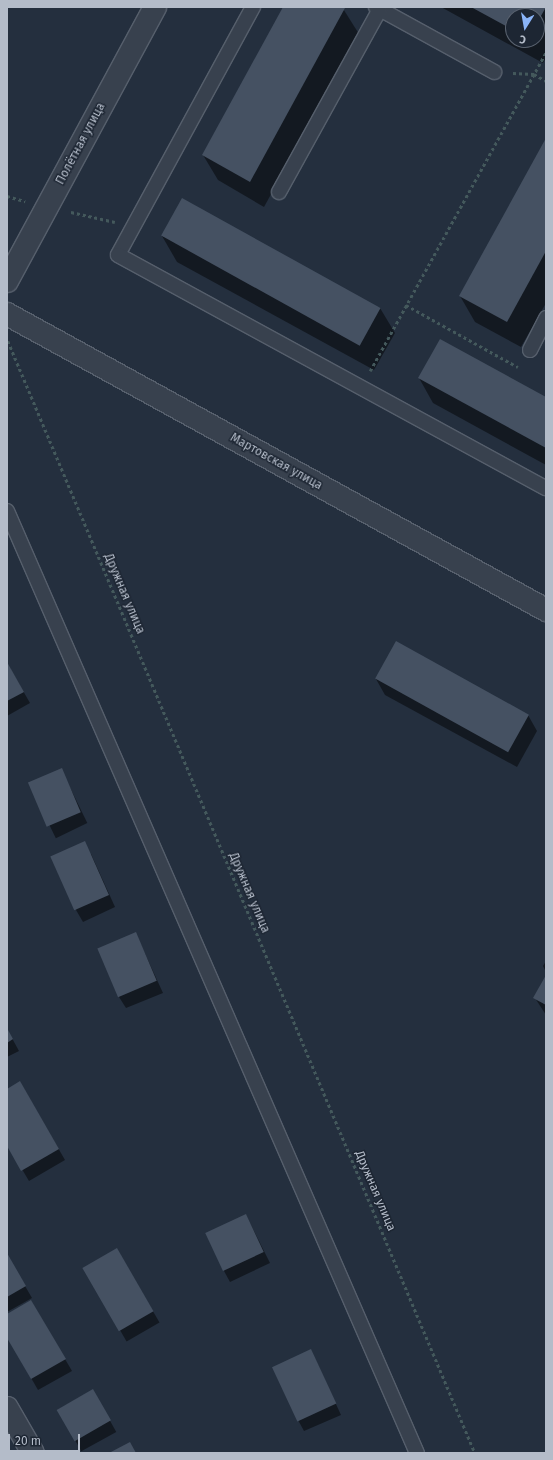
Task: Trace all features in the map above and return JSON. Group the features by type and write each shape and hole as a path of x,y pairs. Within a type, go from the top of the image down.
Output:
{"street":[{"name":"Полётная улица","path":"7,281 155,7"},
{"name":"Мартовская улица","path":"7,314 546,610"},
{"path":"7,1408 33,1453"}],"lane":[{"path":"253,7 118,255 546,488"},
{"path":"279,192 378,8 494,72"},
{"path":"530,350 546,318"},
{"path":"7,511 417,1453"}],"path":[{"path":"361,387 546,52"},
{"path":"494,72 534,74 546,81"},
{"path":"406,305 520,368 530,350"},
{"name":"Дружная улица","path":"7,339 475,1453"}],"building":[{"path":"283,7 345,8 250,182 202,155"},
{"path":"471,7 546,7 545,9 505,8 505,26"},
{"path":"546,138 546,251 507,322 459,296"},
{"path":"182,198 381,308 360,346 161,236"},
{"path":"440,339 546,397 546,448 418,378"},
{"path":"396,641 529,715 508,752 375,679"},
{"path":"7,662 24,692 7,701"},
{"path":"62,768 81,812 47,827 28,782"},
{"path":"85,841 109,895 74,910 50,856"},
{"path":"136,932 157,981 118,997 97,948"},
{"path":"546,975 546,1005 533,998"},
{"path":"7,1028 13,1039 7,1043"},
{"path":"20,1081 59,1149 21,1171 7,1146 7,1089"},
{"path":"246,1214 264,1252 223,1271 205,1233"},
{"path":"117,1248 154,1311 119,1331 82,1268"},
{"path":"7,1253 26,1286 7,1297"},
{"path":"31,1300 66,1359 31,1379 7,1338 7,1314"},
{"path":"311,1349 336,1403 297,1422 272,1367"},
{"path":"93,1389 111,1420 75,1441 57,1410"},
{"path":"130,1442 136,1453 109,1453"}]}
